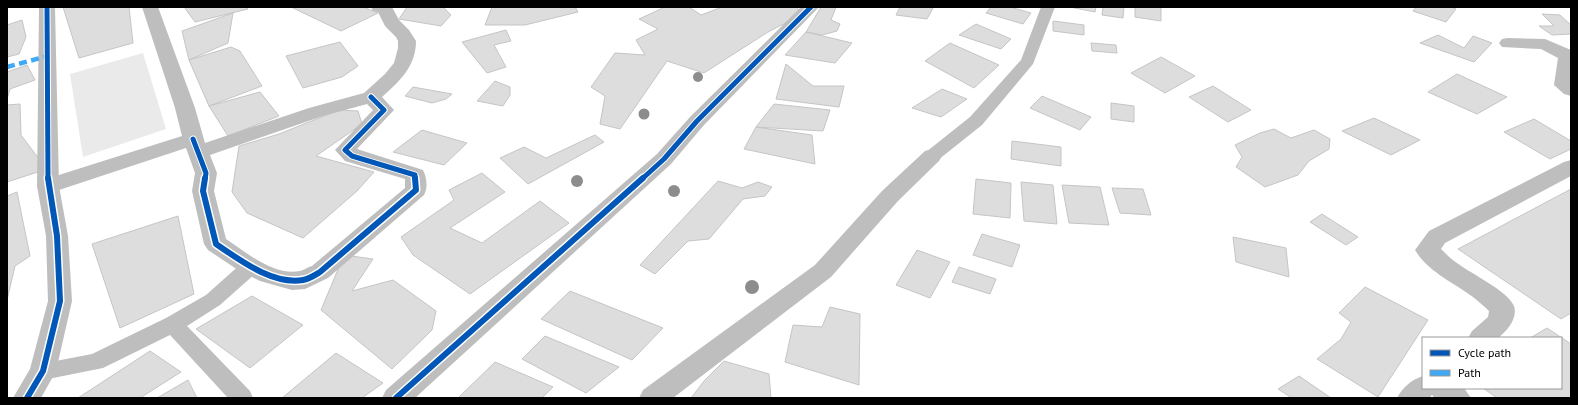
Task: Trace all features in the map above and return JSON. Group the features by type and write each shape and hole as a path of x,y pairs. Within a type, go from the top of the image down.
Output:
{"street":[{"path":"27,398 43,371 60,301 57,236 48,186 47,7"},
{"path":"150,7 206,173 203,191 216,244 250,267 284,279 304,280 320,272 416,190 415,175 352,156 345,150 384,110 372,97"},
{"path":"48,186 372,97 392,78 403,64 407,48 407,41 403,34 391,22 385,9 379,7"},
{"path":"396,398 664,159 697,121 811,7"},
{"path":"1508,43 1545,44 1568,56 1563,85 1571,90"},
{"path":"653,398 823,271 890,196 932,156"},
{"path":"1482,337 1500,322 1502,308 1481,290 1449,270 1427,250 1437,237 1571,167"},
{"path":"1411,398 1422,388"},
{"path":"1444,389 1457,398"}],"lane":[{"path":"932,156 976,121 1028,61 1048,7"},
{"path":"43,371 95,362 173,324 213,300 250,267"},
{"path":"173,324 242,398"}],"shaded area":[{"path":"143,53 166,129 83,157 70,74"}],"building":[{"path":"63,7 129,7 133,43 79,58"},
{"path":"184,7 246,7 248,9 195,22"},
{"path":"291,7 363,7 378,13 341,31"},
{"path":"407,7 443,7 451,15 441,26 399,19"},
{"path":"492,7 575,7 578,12 525,25 485,25"},
{"path":"665,7 689,7 701,15 722,7 796,7 803,14 768,32 704,73 667,61 620,129 600,124 605,96 591,87 615,53 645,55 636,40 658,29 639,19"},
{"path":"821,7 836,7 831,20 840,24 837,31 822,35 806,32"},
{"path":"900,7 933,8 927,19 896,15"},
{"path":"991,7 1010,7 1031,13 1023,24 986,13"},
{"path":"1070,7 1096,7 1095,12"},
{"path":"1103,7 1124,7 1123,18 1102,15"},
{"path":"1135,7 1161,7 1161,21 1135,17"},
{"path":"1416,7 1451,7 1456,9 1446,22 1413,11"},
{"path":"233,13 228,43 189,60 182,31"},
{"path":"1542,14 1560,15 1571,25 1571,34 1552,35 1539,26 1554,26"},
{"path":"22,20 26,37 19,54 7,57 7,25"},
{"path":"1053,21 1084,25 1084,35 1053,31"},
{"path":"976,24 1011,39 1001,49 959,35"},
{"path":"506,30 511,41 494,45 506,67 487,73 462,42"},
{"path":"806,32 852,43 835,63 785,55"},
{"path":"1438,35 1464,48 1473,36 1492,43 1474,62 1420,43"},
{"path":"340,42 358,66 342,77 303,88 286,56"},
{"path":"950,43 999,65 974,88 925,61"},
{"path":"1091,43 1116,45 1117,53 1092,51"},
{"path":"231,47 240,51 262,86 209,106 189,60"},
{"path":"1161,57 1195,76 1165,93 1131,73"},
{"path":"786,64 813,86 844,86 839,107 776,99"},
{"path":"27,65 35,80 10,89 7,99 7,72"},
{"path":"1457,74 1507,97 1477,114 1428,92"},
{"path":"495,81 510,87 510,95 503,106 477,101"},
{"path":"1213,86 1251,110 1228,122 1189,97"},
{"path":"413,87 452,94 446,99 432,103 405,96"},
{"path":"942,89 967,99 941,117 912,108"},
{"path":"260,92 279,116 228,136 209,106"},
{"path":"1042,96 1091,117 1080,130 1030,108"},
{"path":"1111,103 1134,106 1134,122 1111,119"},
{"path":"20,104 21,135 39,159 41,171 7,182 7,105"},
{"path":"774,104 830,110 823,131 756,127"},
{"path":"339,110 358,111 362,124 316,156 374,172 357,191 303,238 247,213 232,192 239,146 279,134"},
{"path":"1374,118 1420,140 1391,155 1342,131"},
{"path":"1534,119 1571,141 1571,149 1550,159 1504,132"},
{"path":"756,127 812,135 815,164 744,149"},
{"path":"1274,129 1291,138 1314,130 1330,139 1329,149 1309,161 1298,175 1265,187 1236,167 1242,157 1235,145 1260,133"},
{"path":"422,130 467,143 444,165 393,152"},
{"path":"595,135 604,142 528,184 500,158 524,147 546,158"},
{"path":"1012,141 1061,147 1061,166 1011,159"},
{"path":"482,173 505,192 450,228 482,243 540,201 569,223 470,294 413,255 401,237 454,200 449,190"},
{"path":"976,179 1011,183 1010,218 973,214"},
{"path":"718,181 742,188 758,182 772,187 765,196 743,199 709,239 688,241 655,274 640,265"},
{"path":"1021,182 1053,185 1057,224 1024,221"},
{"path":"1062,185 1100,187 1109,225 1069,223"},
{"path":"1112,188 1143,189 1151,215 1120,213"},
{"path":"1571,189 1571,313 1561,319 1458,249"},
{"path":"17,192 30,256 15,266 7,300 7,196"},
{"path":"1322,214 1358,237 1346,245 1310,222"},
{"path":"178,216 194,294 120,328 92,244"},
{"path":"982,234 1020,245 1012,267 973,255"},
{"path":"1233,237 1286,248 1289,277 1236,262"},
{"path":"917,250 950,262 930,298 896,285"},
{"path":"344,255 373,259 352,291 393,280 436,311 432,330 392,369 321,310"},
{"path":"959,267 996,279 990,294 952,282"},
{"path":"1365,287 1428,320 1378,397 1317,359 1341,339 1351,322 1339,313"},
{"path":"570,291 663,328 632,360 541,319"},
{"path":"252,296 303,325 250,368 196,329"},
{"path":"830,307 860,314 859,385 785,362 793,325 822,327"},
{"path":"1547,328 1560,337 1532,337"},
{"path":"545,336 619,367 586,393 522,359"},
{"path":"1562,338 1571,344 1571,398 1497,398 1484,389 1562,389"},
{"path":"150,351 181,372 140,398 78,398"},
{"path":"336,353 383,383 362,398 282,398"},
{"path":"724,361 769,374 771,398 691,398 704,381"},
{"path":"495,362 553,387 542,398 458,398"},
{"path":"1299,376 1331,398 1292,398 1278,389"},
{"path":"188,380 197,398 157,398"}],"marked path":[{"path":"7,67 48,56"}],"cycle path":[{"path":"27,398 43,371 60,301 57,236 48,186 47,7"},
{"path":"396,398 664,159 697,121 811,7"},
{"path":"193,139 206,173 203,191 216,244 257,270 269,275 292,281 303,280 320,272 416,190 415,175 352,156 345,150 384,110 371,97"}]}
